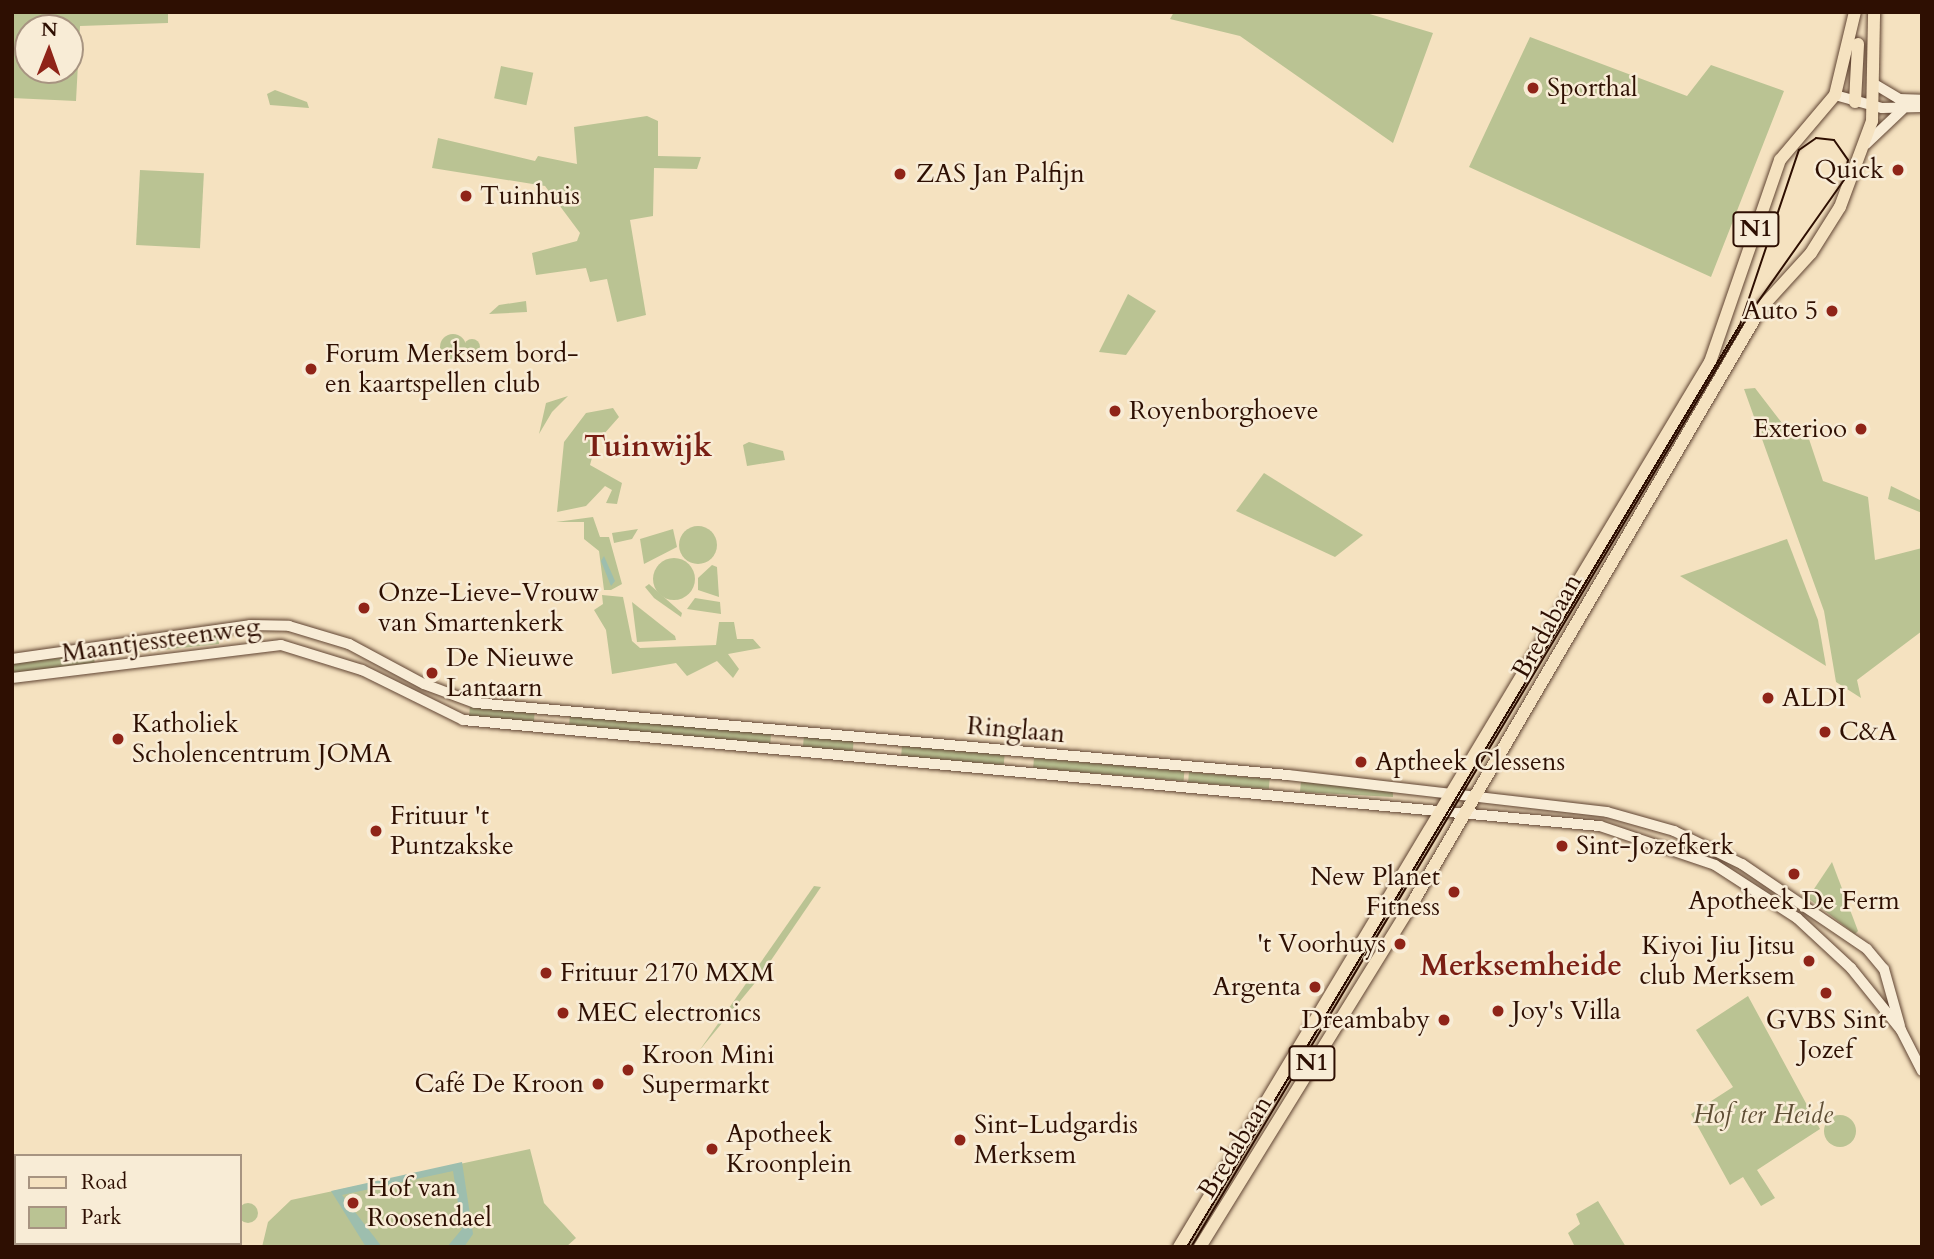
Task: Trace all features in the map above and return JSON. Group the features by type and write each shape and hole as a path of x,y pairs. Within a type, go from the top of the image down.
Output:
{"main road":[{"path":"1855,102 1853,87 1856,12"},
{"name":"Bredabaan","path":"1179,1247 1710,362 1780,160 1835,94 1856,12"},
{"name":"Bredabaan","path":"1200,1247 1477,794 1761,308 1831,223 1866,144 1874,95 1874,12"},
{"path":"1853,87 1862,98 1874,95"}],"street":[{"path":"1835,94 1855,102 1874,95 1922,100"},
{"path":"1874,95 1902,110"},
{"path":"1866,144 1902,110 1922,107"},
{"name":"Maantjessteenweg","path":"12,659 272,625 328,635 461,700 551,709"},
{"name":"Maantjessteenweg","path":"12,678 281,645 362,670 463,720 552,728"},
{"name":"Ringlaan","path":"551,709 1477,794 1579,807 1661,827 1742,864 1797,901 1877,958 1901,1030"},
{"name":"Ringlaan","path":"552,728 1543,816 1635,833 1715,865 1791,913 1851,968 1901,1030"},
{"path":"1901,1030 1922,1071"}],"green space":[{"path":"12,12 168,12 168,23 84,26 84,14 14,14 14,84 77,84 76,101 12,98"},
{"path":"1174,12 1363,12 1433,33 1393,143 1240,36 1170,19"},
{"path":"1530,37 1687,96 1711,65 1784,91 1711,277 1469,167"},
{"path":"501,66 533,73 526,105 494,98"},
{"path":"275,90 307,102 309,108 270,105 267,94"},
{"path":"647,116 658,121 658,156 701,157 697,169 654,168 653,216 630,220 646,315 617,322 607,279 590,282 586,268 536,275 532,253 577,241 580,233 545,186 432,168 438,138 535,161 538,156 577,164 574,127"},
{"path":"140,170 204,173 200,248 136,245"},
{"path":"1128,294 1156,311 1126,355 1099,352"},
{"path":"526,301 527,312 489,314 499,305"},
{"path":"453,334 462,338 466,347 462,356 453,360 444,356 440,347 444,338"},
{"path":"469,339 475,339 480,347 478,353 469,355 464,350 464,344"},
{"path":"1755,388 1782,423 1809,439 1823,481 1868,497 1875,560 1922,548 1922,631 1857,680 1861,698 1836,682 1824,611 1744,389"},
{"path":"568,396 552,412 539,434 546,403"},
{"path":"613,408 619,417 596,443 590,465 622,483 617,504 606,503 612,490 605,486 586,506 557,512 564,442 586,413"},
{"path":"749,442 783,451 785,460 747,466 743,445"},
{"path":"1264,473 1363,535 1335,557 1236,511"},
{"path":"1891,486 1922,501 1922,513 1888,499"},
{"path":"593,517 600,537 609,537 622,584 611,590 604,590 599,551 584,539 584,522 556,522"},
{"path":"698,526 711,532 717,545 711,558 698,564 685,558 679,545 685,532"},
{"path":"638,529 632,539 614,543 612,533"},
{"path":"673,529 677,547 644,564 640,539"},
{"path":"1787,539 1818,620 1826,666 1680,576"},
{"path":"674,558 689,564 695,579 689,594 674,600 659,594 653,579 659,564"},
{"path":"712,565 717,567 719,597 698,590 698,578"},
{"path":"649,584 682,613 681,617 654,598 645,587"},
{"path":"602,595 623,597 632,641 640,648 716,645 719,622 734,622 737,639 753,639 761,648 728,654 739,669 733,678 717,661 687,676 676,663 612,674 606,630 594,610 603,604"},
{"path":"695,598 720,602 721,614 687,609"},
{"path":"632,602 675,636 676,640 637,642"},
{"path":"218,634 219,644 138,652 137,642"},
{"path":"94,655 95,666 13,673 12,662"},
{"path":"470,706 535,712 534,723 469,717"},
{"path":"570,715 771,733 770,744 569,726"},
{"path":"804,736 854,741 853,752 803,747"},
{"path":"902,746 1005,755 1004,765 901,756"},
{"path":"1034,758 1184,771 1184,781 1033,768"},
{"path":"1189,772 1270,779 1269,789 1188,782"},
{"path":"1301,781 1393,791 1393,797 1300,792"},
{"path":"1832,862 1858,931 1855,934 1808,898"},
{"path":"814,886 821,887 759,978 699,1051"},
{"name":"Hof ter Heide","path":"1748,996 1820,1129 1757,1170 1775,1198 1761,1206 1743,1177 1730,1185 1691,1114 1733,1087 1696,1030"},
{"path":"1840,1115 1851,1120 1856,1131 1851,1142 1840,1147 1829,1142 1824,1131 1829,1120"},
{"path":"530,1149 544,1203 576,1238 566,1247 262,1247 268,1222 291,1200"},
{"path":"12,1157 14,1245 240,1247 12,1247"},
{"path":"1598,1201 1626,1247 1575,1247 1568,1233 1580,1224 1576,1214"},
{"path":"248,1203 257,1209 255,1220 248,1223 242,1221 242,1205"}],"shaded area":[{"path":"604,556 615,581 611,586 601,561"},
{"path":"462,1162 473,1234 464,1247 447,1247 462,1229 453,1171 342,1195 382,1247 366,1247 331,1191"}],"tram line":[{"path":"1187,1247 1740,325 1799,150 1816,138 1834,140 1848,160 1844,180 1746,319 1191,1247"}],"place":[{"name":"Sporthal","path":"1533,88"},
{"name":"Quick","path":"1898,170"},
{"name":"ZAS Jan Palfijn","path":"900,174"},
{"name":"Tuinhuis","path":"466,196"},
{"name":"Auto 5","path":"1832,311"},
{"name":"Forum Merksem bord- en kaartspellen club","path":"311,369"},
{"name":"Royenborghoeve","path":"1115,411"},
{"name":"Exterioo","path":"1861,429"},
{"name":"Onze-Lieve-Vrouw van Smartenkerk","path":"364,608"},
{"name":"De Nieuwe Lantaarn","path":"432,673"},
{"name":"ALDI","path":"1768,698"},
{"name":"C&A","path":"1825,732"},
{"name":"Katholiek Scholencentrum JOMA","path":"118,739"},
{"name":"Aptheek Clessens","path":"1361,762"},
{"name":"Frituur 't Puntzakske","path":"376,831"},
{"name":"Sint-Jozefkerk","path":"1562,846"},
{"name":"Apotheek De Ferm","path":"1794,874"},
{"name":"New Planet Fitness","path":"1454,892"},
{"name":"'t Voorhuys","path":"1400,944"},
{"name":"Kiyoi Jiu Jitsu club Merksem","path":"1809,961"},
{"name":"Frituur 2170 MXM","path":"546,973"},
{"name":"Argenta","path":"1315,987"},
{"name":"GVBS Sint Jozef","path":"1826,993"},
{"name":"Joy's Villa","path":"1498,1011"},
{"name":"MEC electronics","path":"563,1013"},
{"name":"Dreambaby","path":"1444,1020"},
{"name":"Kroon Mini Supermarkt","path":"628,1070"},
{"name":"Café De Kroon","path":"598,1084"},
{"name":"Sint-Ludgardis Merksem","path":"960,1140"},
{"name":"Apotheek Kroonplein","path":"712,1149"},
{"name":"Hof van Roosendael","path":"353,1203"}],"district":[{"name":"Tuinwijk","path":"648,447"},
{"name":"Merksemheide","path":"1521,966"}]}
